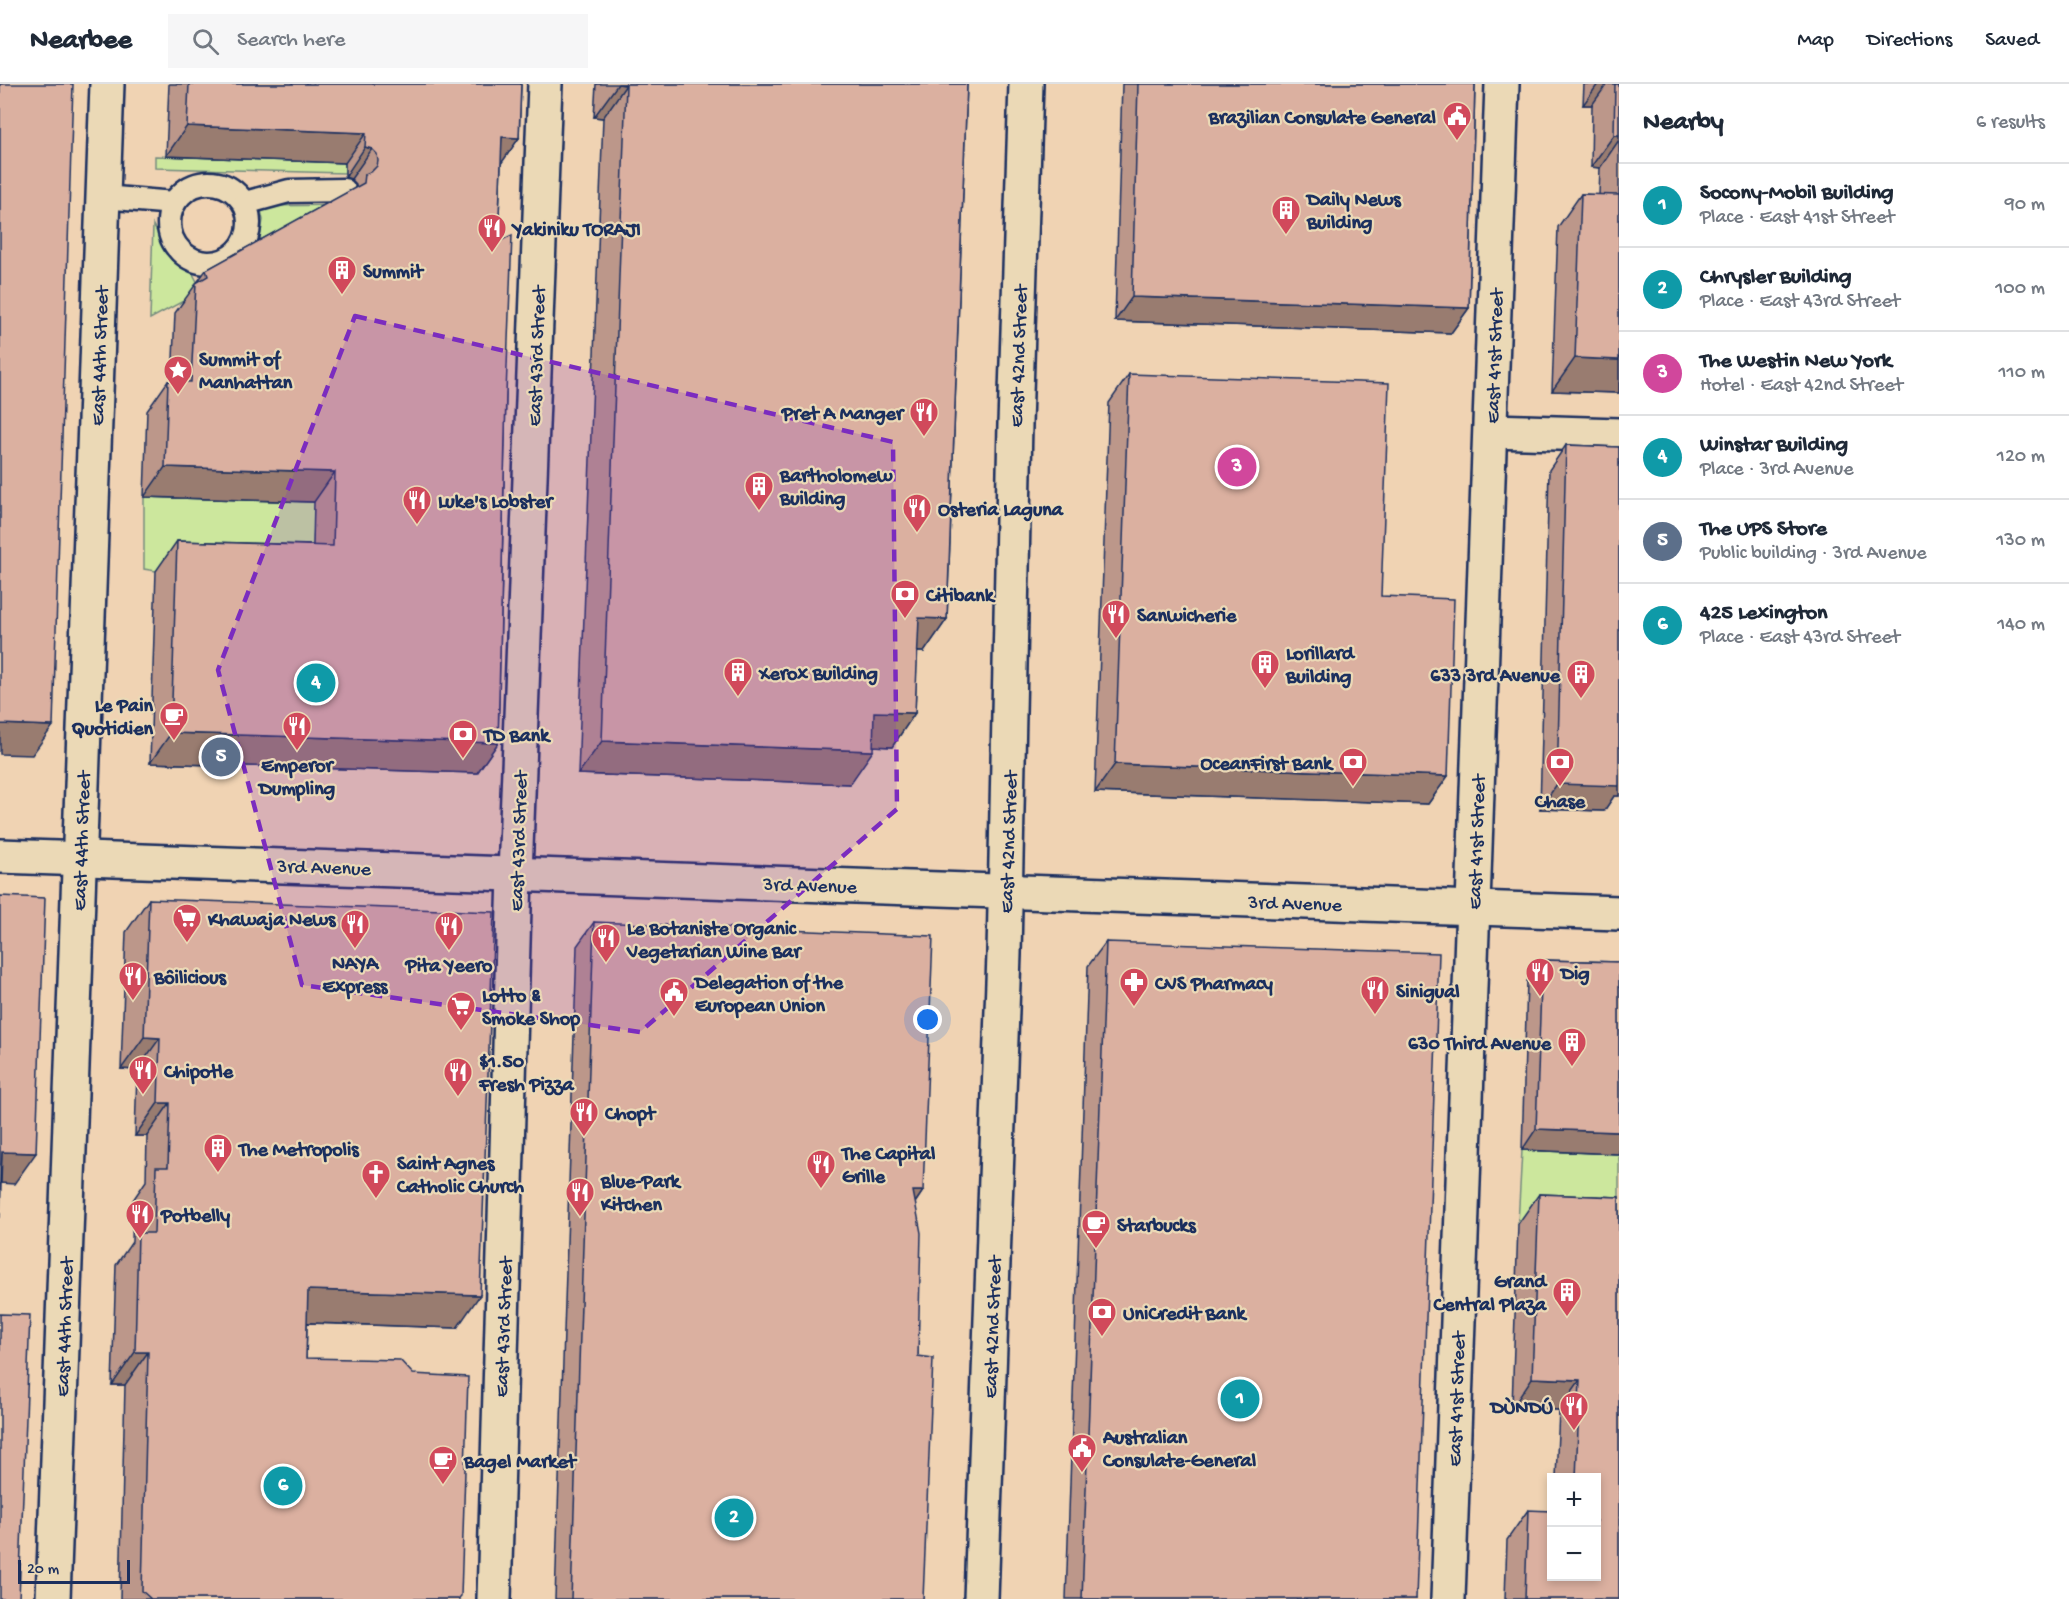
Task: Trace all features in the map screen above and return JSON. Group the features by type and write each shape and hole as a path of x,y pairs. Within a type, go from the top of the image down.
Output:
{"street":[{"name":"East 44th Street","path":"53,1599 107,84"},
{"name":"East 43rd Street","path":"494,1599 515,874 545,84"},
{"name":"East 42nd Street","path":"981,1599 1005,891 1015,424 1026,84"},
{"name":"East 41st Street","path":"1448,1599 1502,84"},
{"path":"1491,432 1619,435"},
{"name":"3rd Avenue","path":"0,856 1619,913"}],"lane":[{"path":"202,182 215,182 226,186 237,193 245,203 249,215 246,240 228,259 215,263 190,259 180,251 169,227 169,215 174,203 181,193 202,182"},
{"path":"245,203 289,192 344,190"},
{"path":"103,197 174,203"}],"highlighted area":[{"path":"355,316 893,442 897,809 640,1032 302,985 218,670"}],"green space":[{"path":"155,156 345,162 345,173 155,168"},
{"path":"344,205 269,254 260,238 263,220 260,206"},
{"path":"153,225 172,260 193,274 202,291 150,319"},
{"path":"144,497 315,502 313,546 156,571 144,569"},
{"path":"1522,1150 1619,1154 1619,1227 1518,1224"}],"building":[{"path":"0,84 73,84 53,726 0,724"},
{"path":"189,84 521,84 519,138 502,137 498,242 512,235 498,743 171,733 177,541 333,546 335,472 165,467 168,381 191,382 196,283 208,276 206,270 364,183 365,174 377,166 378,161 377,154 365,147 366,133 187,126"},
{"path":"618,84 967,84 947,619 919,618 915,713 874,712 873,751 602,741 626,85"},
{"name":"Daily News Building","path":"1138,84 1475,84 1469,308 1132,297"},
{"path":"1615,84 1619,84 1619,135 1614,135"},
{"path":"1581,194 1619,195 1619,360 1575,358"},
{"path":"1129,374 1389,383 1381,596 1454,599 1448,776 1115,764"},
{"name":"633 3rd Avenue","path":"1566,445 1619,447 1619,786 1557,784"},
{"path":"0,896 45,898 36,1153 2,1152 0,1218"},
{"path":"149,899 494,912 480,1295 308,1290 306,1358 400,1360 413,1374 468,1377 461,1596 458,1599 151,1599 142,1591 148,1352 135,1352 138,1233 154,1233 156,1167 168,1167 170,1103 158,1103 160,1038 144,1037"},
{"path":"594,922 933,936 923,1191 913,1191 921,1233 918,1356 933,1358 923,1599 571,1599"},
{"path":"1106,942 1439,953 1416,1599 1082,1599"},
{"name":"630 Third Avenue","path":"1542,960 1619,962 1619,1132 1536,1129"},
{"name":"Grand Central Plaza","path":"1539,1194 1619,1197 1619,1599 1525,1599 1528,1510 1547,1511 1547,1581 1601,1581 1601,1473 1576,1473 1580,1380 1532,1378"},
{"path":"0,1314 30,1315 19,1599 0,1599"}],"place":[{"name":"Brazilian Consulate General","path":"1457,142"},
{"name":"Daily News Building","path":"1286,236"},
{"name":"Yakiniku TORAJI","path":"492,254"},
{"name":"Summit","path":"342,296"},
{"name":"Summit of Manhattan","path":"178,396"},
{"name":"Pret A Manger","path":"924,438"},
{"name":"The Westin New York","path":"1237,467"},
{"name":"Bartholomew Building","path":"759,512"},
{"name":"Luke's Lobster","path":"417,526"},
{"name":"Osteria Laguna","path":"917,534"},
{"name":"Citibank","path":"905,620"},
{"name":"Sanwicherie","path":"1116,640"},
{"name":"Winstar Building","path":"316,683"},
{"name":"Lorillard Building","path":"1265,690"},
{"name":"Xerox Building","path":"738,698"},
{"name":"633 3rd Avenue","path":"1581,700"},
{"name":"Le Pain Quotidien","path":"174,742"},
{"name":"Emperor Dumpling","path":"297,752"},
{"name":"The UPS Store","path":"221,757"},
{"name":"TD Bank","path":"463,760"},
{"name":"OceanFirst Bank","path":"1353,788"},
{"name":"Chase","path":"1560,788"},
{"name":"Khawaja News","path":"187,944"},
{"name":"NAYA Express","path":"355,950"},
{"name":"Pita Yeero","path":"449,952"},
{"name":"Le Botaniste Organic Vegetarian Wine Bar","path":"606,964"},
{"name":"Dig","path":"1540,998"},
{"name":"Bôilicious","path":"133,1002"},
{"name":"CVS Pharmacy","path":"1134,1008"},
{"name":"Sinigual","path":"1375,1016"},
{"name":"Delegation of the European Union","path":"674,1018"},
{"name":"Lotto & Smoke Shop","path":"461,1032"},
{"name":"630 Third Avenue","path":"1572,1068"},
{"name":"Chipotle","path":"143,1096"},
{"name":"$1.50 Fresh Pizza","path":"458,1098"},
{"name":"Chopt","path":"584,1138"},
{"name":"The Metropolis","path":"218,1174"},
{"name":"The Capital Grille","path":"821,1190"},
{"name":"Saint Agnes Catholic Church","path":"376,1200"},
{"name":"Blue-Park Kitchen","path":"580,1218"},
{"name":"Potbelly","path":"140,1240"},
{"name":"Starbucks","path":"1096,1250"},
{"name":"Grand Central Plaza","path":"1567,1318"},
{"name":"UniCredit Bank","path":"1102,1338"},
{"name":"Socony-Mobil Building","path":"1240,1399"},
{"name":"DÙNDÚ","path":"1574,1432"},
{"name":"Australian Consulate-General","path":"1082,1474"},
{"name":"425 Lexington","path":"283,1486"},
{"name":"Bagel Market","path":"443,1486"},
{"name":"Chrysler Building","path":"734,1518"}]}
